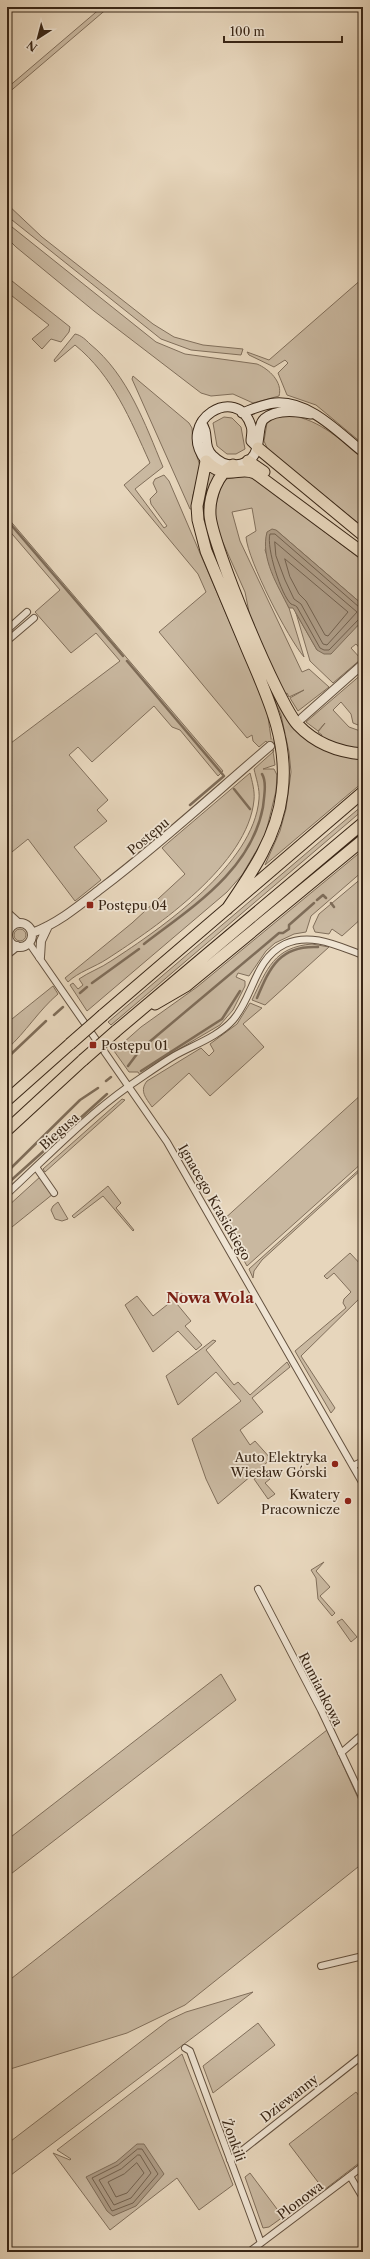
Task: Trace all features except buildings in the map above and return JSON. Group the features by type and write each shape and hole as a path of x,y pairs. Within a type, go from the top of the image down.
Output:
{"highway":[{"path":"258,448 363,534"},
{"path":"227,909 263,853 271,834 282,794 284,761 276,718 206,551 199,528 197,501 206,461 223,472 249,471 255,473 333,529 363,553"},
{"path":"248,461 322,517 333,529"},
{"path":"233,465 223,472 213,493 210,514 213,533 243,610 285,705 298,725 322,743 346,752 363,754"},
{"path":"7,1100 102,1015 363,792"},
{"path":"7,1130 116,1031 363,823"},
{"path":"135,1015 186,986 363,840"}],"main road":[{"path":"242,413 279,403 296,405 312,414 363,452"},
{"path":"206,461 200,452 197,440 197,431 207,414 218,408 231,407 242,413 251,426 251,441 258,448"},
{"path":"201,423 205,428 206,446 210,454 222,462 233,465 248,461 258,448 260,426 264,419 277,412 291,411 312,414"}],"street":[{"path":"7,630 27,612"},
{"path":"7,641 34,618"},
{"path":"302,718 363,664"},
{"name":"Postępu","path":"32,933 48,926 129,868 270,746"},
{"path":"7,913 18,923 28,926 32,933 29,943 23,946 17,946 7,954"},
{"path":"17,946 8,935 18,923"},
{"path":"40,957 41,941 48,926"},
{"name":"Biegusa","path":"7,1194 102,1106 174,1056 223,1029 238,1012 268,955 286,944 301,939 320,940 363,955"},
{"name":"Ignacego Krasickiego","path":"29,943 129,1086 185,1174 363,1484"},
{"path":"36,1167 54,1193"},
{"path":"353,1466 363,1461"},
{"name":"Rumiankowa","path":"258,1589 321,1710 363,1799"},
{"path":"341,1753 363,1734"},
{"path":"321,1966 363,1956"},
{"name":"Żonkili","path":"185,2048 190,2051 261,2243"},
{"name":"Dziewanny","path":"230,2160 363,2055"},
{"name":"Plonowa","path":"249,2252 363,2166"},
{"path":"350,2176 363,2198"}],"shaded area":[{"path":"102,7 109,7 7,94 7,88"},
{"path":"7,204 42,237 153,324 174,337 203,345 243,349 241,355 191,350 161,339 7,216"},
{"path":"7,223 156,342 185,354 257,364 262,366 277,381 280,391 279,396 253,403 233,394 211,396 201,393 94,311 16,247 7,238"},
{"path":"7,277 70,327 69,332 61,342 51,339 42,349 32,339 49,325 7,292"},
{"path":"363,278 363,444 316,405 287,395 278,373 288,363 285,360 274,367 249,355 247,352 269,360"},
{"path":"75,334 87,341 115,370 142,417 163,467 135,489 164,528 167,526 151,504 150,499 157,492 153,483 155,479 164,475 169,481 270,716 268,717 273,749 266,741 259,747 253,741 252,735 247,738 159,632 206,592 198,574 124,485 150,463 128,415 110,384 100,370 75,345 55,362 54,360"},
{"path":"133,376 189,423 192,428 193,444 201,469 193,495 192,509 190,509 132,379"},
{"path":"283,415 306,419 326,429 363,458 363,527 268,450 264,441 267,423 274,418"},
{"path":"224,417 232,418 241,427 245,449 236,454 227,454 217,446 213,423"},
{"path":"208,471 215,475 205,518 209,538 280,702 317,746 344,756 363,758 363,782 265,865 280,831 286,809 291,772 289,752 281,715 211,553 200,507"},
{"path":"250,475 363,561 363,605 276,530 265,550 277,583 289,608 304,657 288,634 279,617 261,581 248,548 246,537 256,531 252,508 232,512 240,541 302,672 309,669 329,687 298,711 290,698 304,690 289,697 287,693 284,695 250,617 245,592 220,536 215,521 215,509 220,489 226,479"},
{"path":"7,517 223,771 218,776 180,730 172,727 154,706 92,762 78,747 69,755 108,800 97,810 107,821 74,847 101,880 75,901 28,839 7,856 7,811 12,806 7,800 7,746 120,661 96,633 71,653 35,612 60,590 7,528"},
{"path":"296,613 317,650 359,625 363,620 363,652 356,644 351,648 361,659 333,683 310,661"},
{"path":"363,673 363,727 353,723 351,714 341,702 333,710 349,727 363,732 363,749 352,750 321,738 322,735 318,732 325,723 318,731 306,722"},
{"path":"273,752 275,765 263,769 274,769 277,775 276,791 265,836 242,875 227,892 87,1011 70,985 73,983 78,989 83,985 79,979 132,947 179,912 202,892 223,870 241,847 253,823 259,799 254,769"},
{"path":"250,773 254,800 248,824 236,847 218,870 197,891 151,929 107,959 77,975 68,982 65,978 132,923 185,874 162,848"},
{"path":"363,805 363,810 111,1025 108,1022"},
{"path":"363,850 363,871 311,916 306,932 294,934 275,943 266,951 249,976 238,973 236,977 245,981 245,986 233,1010 220,1025 167,1056 140,1075 138,1072 129,1072 114,1051 141,1027 197,987"},
{"path":"363,877 363,917 342,936 332,929 329,934 315,932 313,927 319,914"},
{"path":"18,929 22,929 26,935 22,941 18,941 14,937 14,933"},
{"path":"312,944 329,947 265,1005 252,1000 268,969 280,955 299,946"},
{"path":"53,986 58,994 7,1049 7,1023"},
{"path":"250,1003 262,1008 243,1024 264,1047 210,1096 189,1073 152,1107 143,1091 147,1081 201,1048 209,1056 214,1051 210,1044 237,1024"},
{"path":"363,1093 363,1162 247,1266 222,1221"},
{"path":"122,1099 125,1100 45,1172 43,1169"},
{"path":"363,1166 363,1168 262,1260 254,1271 253,1278 249,1269"},
{"path":"41,1176 53,1194 7,1231 7,1207"},
{"path":"108,1186 121,1203 116,1208 134,1230 133,1231 103,1196 74,1218 72,1216"},
{"path":"58,1202 68,1219 62,1221 55,1219 51,1210"},
{"path":"350,1253 363,1267 363,1295 301,1356 335,1408 331,1413 295,1351 346,1308 343,1303 344,1299 351,1292 334,1273 327,1279 324,1276"},
{"path":"182,1293 184,1297 177,1304 191,1321 185,1326 202,1345 196,1350 178,1331 153,1352 125,1305 137,1296 153,1316"},
{"path":"213,1340 216,1341 206,1350 234,1385 238,1382 250,1395 287,1362 290,1367 252,1398 263,1412 240,1430 250,1445 255,1441 271,1459 218,1504 206,1479 192,1439 241,1401 216,1372 178,1405 166,1376"},
{"path":"264,1471 270,1479 265,1483 275,1494 268,1499 254,1479"},
{"path":"324,1562 316,1571 330,1587 320,1596 335,1613 332,1616 318,1599 316,1578 311,1570"},
{"path":"342,1619 357,1637 351,1642 337,1622"},
{"path":"221,1674 236,1700 7,1877 7,1840"},
{"path":"327,1730 363,1809 363,1863 185,2005 127,2033 7,2070 7,1982"},
{"path":"253,1992 7,2178 7,2144 169,2020 186,2012"},
{"path":"258,2023 275,2045 213,2093 203,2066"},
{"path":"182,2054 233,2185 199,2210 177,2178 110,2230 53,2153 70,2160 71,2159 57,2150"},
{"path":"356,2092 363,2101 363,2160 324,2190 289,2144"},
{"path":"250,2173 283,2217 269,2227 263,2228 245,2177"}],"water":[{"path":"272,529 276,530 363,605 363,620 331,654 324,654 317,650 293,608 289,608 275,581 268,562 265,542 267,532"},
{"path":"137,2144 144,2144 164,2174 136,2206 113,2216 107,2211 86,2177 116,2162"}],"waterway":[{"path":"7,520 123,656"},
{"path":"127,661 224,776 190,805"},
{"path":"144,944 200,901 233,869 246,850 256,830 263,807 265,785 262,774"},
{"path":"234,789 250,809"},
{"path":"317,900 323,895 326,898"},
{"path":"141,1049 279,933 283,933 289,929 289,925 314,903"},
{"path":"331,903 334,907"},
{"path":"257,998 272,968 285,954 305,947 318,947"},
{"path":"92,983 139,949"},
{"path":"80,993 87,987"},
{"path":"141,1071 222,1019 240,991"},
{"path":"54,1015 63,1007"},
{"path":"7,1058 46,1021"},
{"path":"128,1066 137,1054"},
{"path":"106,1081 111,1077"},
{"path":"7,1172 80,1100 98,1088"},
{"path":"7,1184 107,1094"}],"tunnel":[{"path":"270,746 300,720"}],"place":[{"name":"Postępu 04","path":"90,905"},
{"name":"Postępu 01","path":"93,1045"},
{"name":"Auto Elektryka Wiesław Górski","path":"335,1464"},
{"name":"Kwatery Pracownicze","path":"348,1501"}],"district":[{"name":"Nowa Wola","path":"210,1298"}]}
